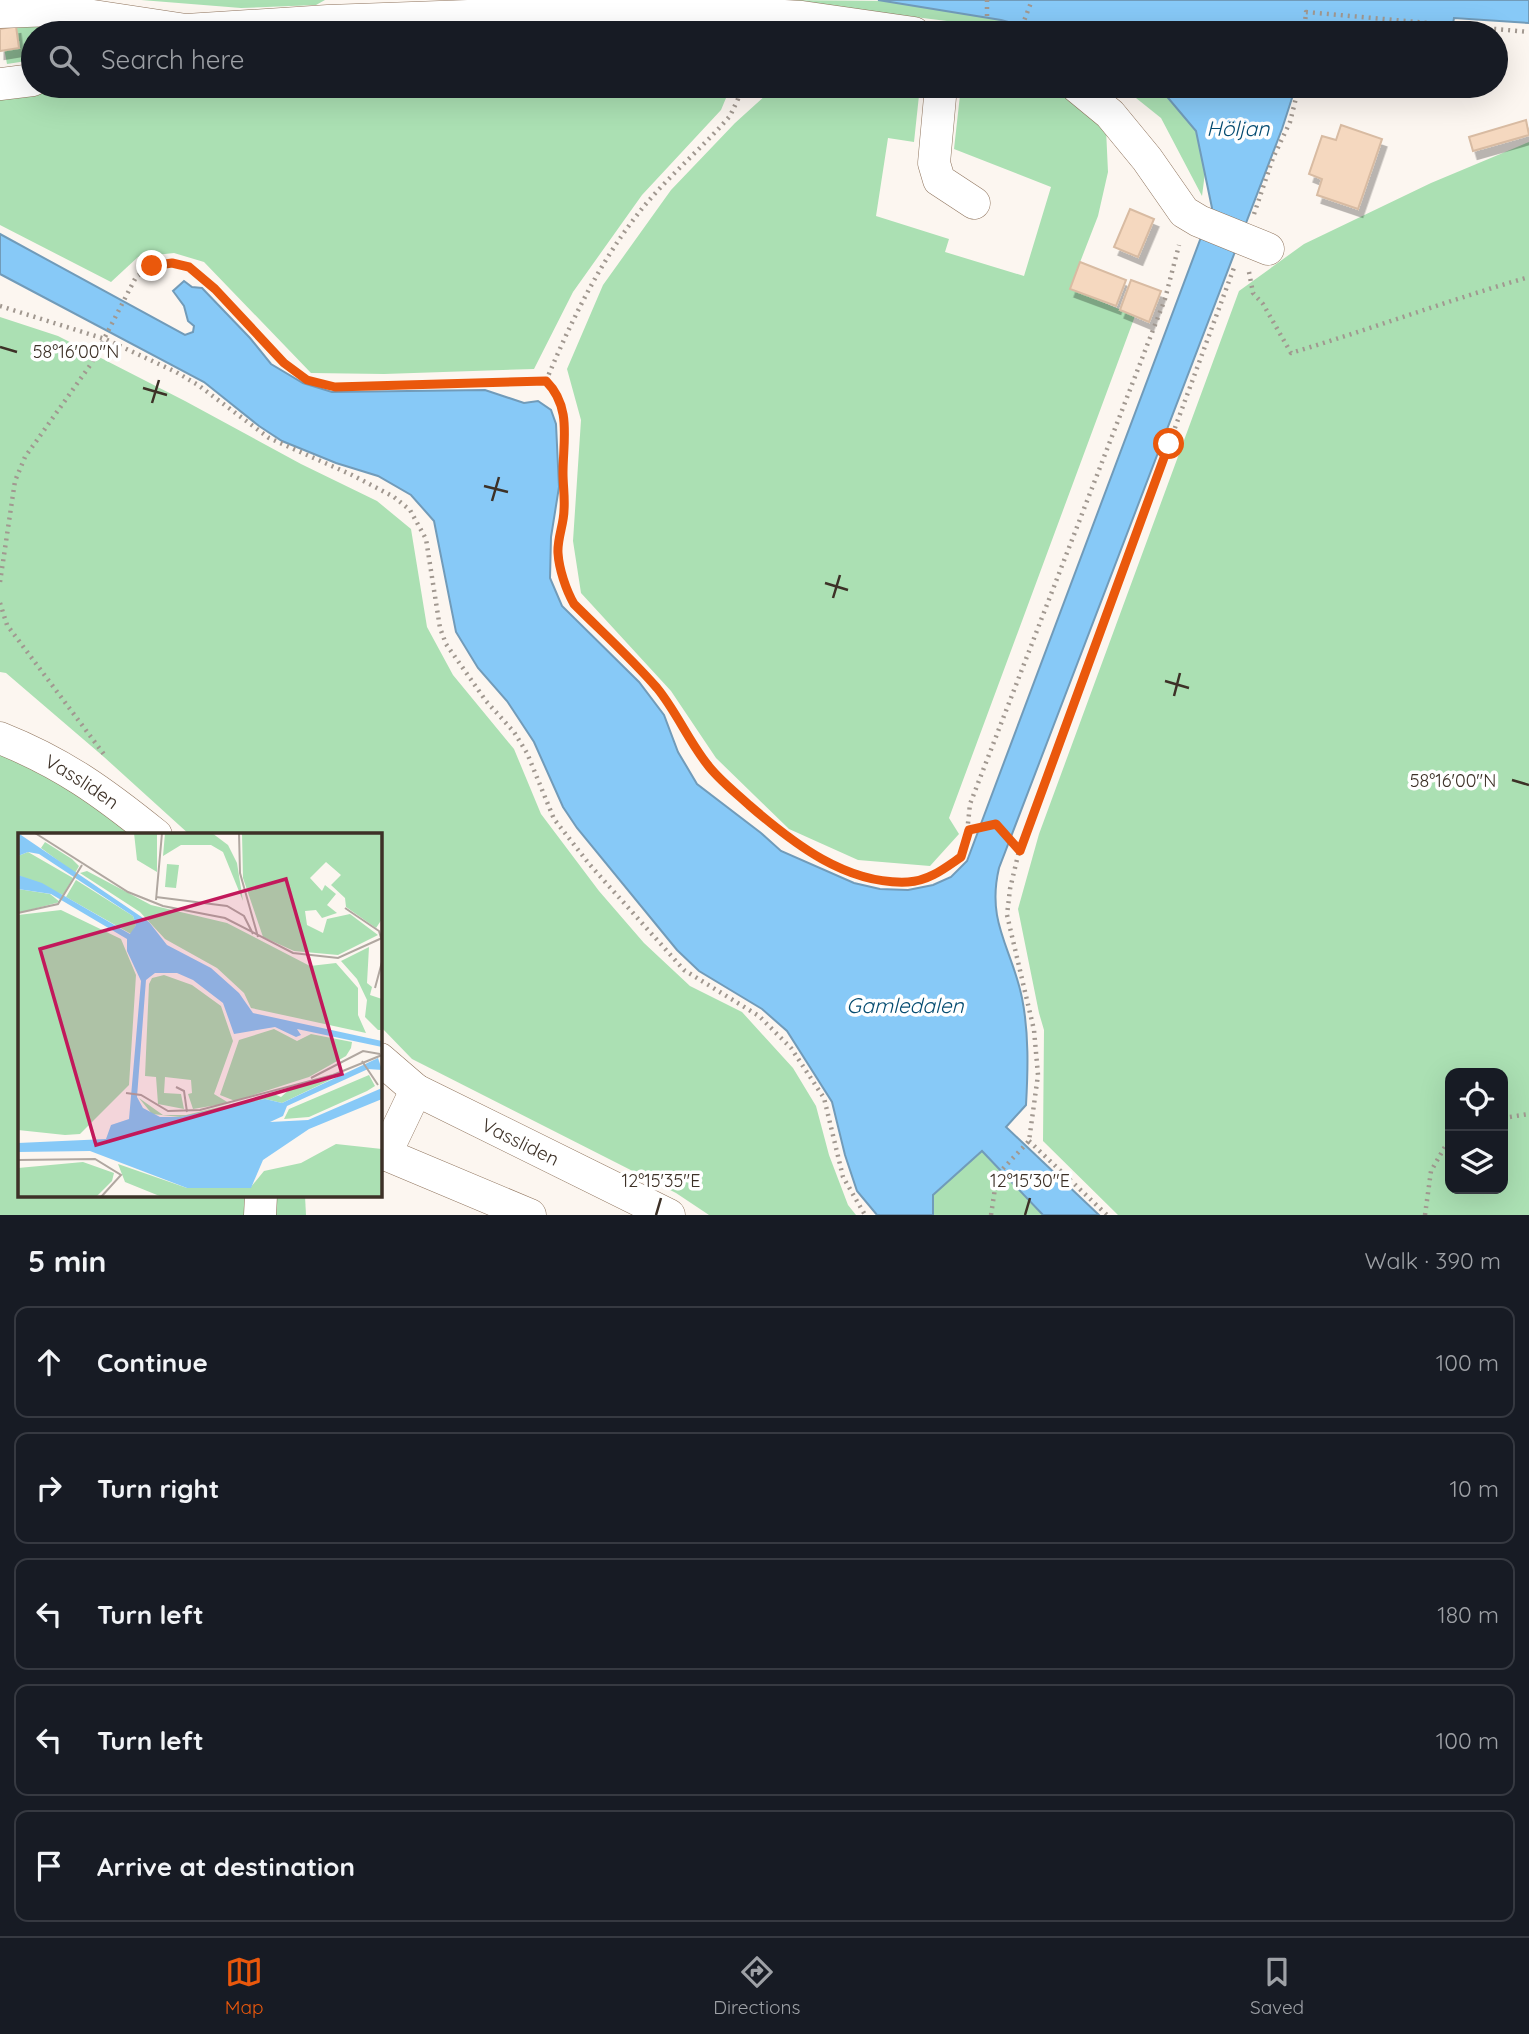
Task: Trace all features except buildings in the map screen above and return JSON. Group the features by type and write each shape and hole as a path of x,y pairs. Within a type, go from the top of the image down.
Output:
{"street":[{"path":"328,21 663,9 830,21"},
{"path":"0,12 53,10 118,21"},
{"path":"0,84 21,81"},
{"path":"940,98 934,163 939,180 974,203"},
{"path":"1091,98 1110,114 1192,217 1256,244"},
{"name":"Vassliden","path":"0,738 31,750 79,775 154,833"},
{"name":"Vassliden","path":"382,1061 416,1090 668,1215"},
{"path":"416,1090 382,1154 530,1215"}],"path":[{"path":"987,0 988,21"},
{"path":"1023,21 1032,0"},
{"path":"1305,21 1306,12 1409,21"},
{"path":"1508,30 1529,32"},
{"path":"546,381 568,329 602,267 645,205 730,116 738,98"},
{"path":"1297,98 1290,122 1273,158 1256,244 1253,293 1263,304 1291,353 1529,277"},
{"path":"0,582 15,481 25,457 66,402 106,337 136,277 152,266 172,263 189,267 215,289 284,363 307,380 335,387 546,381 556,391 563,406 566,425 564,510 558,553 568,594 574,604 658,689 708,765 783,834 835,866 877,879 909,882 928,878 961,857 969,830 970,804 1165,299 1192,217"},
{"path":"991,1215 997,1175 1029,1141 1038,1075 1034,1030 1007,915 1010,889 1020,851 1256,244"},
{"path":"0,306 106,337 198,385 269,438 352,475 394,497 410,510 426,539 440,628 446,644 486,701 514,732 527,752 554,819 590,865 684,970 759,1016 791,1048 824,1098 843,1177 865,1215"},
{"path":"0,603 7,625 120,777 119,805"},
{"path":"969,830 996,824 1020,851"},
{"path":"1508,1117 1529,1114"},
{"path":"1029,1141 1107,1215"},
{"path":"1425,1215 1431,1171 1445,1147"}],"green space":[{"path":"141,0 325,0 316,5 241,8"},
{"path":"778,0 889,1 1005,21 947,21"},
{"path":"46,14 82,21 21,21 21,62 7,64 0,26"},
{"path":"696,18 730,21 700,21"},
{"path":"21,88 21,98 726,98 721,110 642,195 573,292 534,369 384,374 311,373 204,262 174,253 138,257 111,282 0,225 0,90"},
{"path":"763,98 919,98 914,142 888,138 876,216 949,239 945,252 1024,276 1051,187 954,149 960,98 1074,98 1106,129 1108,172 1098,216 1070,288 1135,316 949,818 959,834 930,866 858,860 789,829 716,758 671,691 581,593 573,541 581,420 567,369 603,285 671,190"},
{"path":"1136,98 1168,98 1196,131 1205,173 1202,196 1161,118"},
{"path":"1529,142 1529,1215 1118,1215 1043,1141 1044,1030 1018,909 1039,834 1239,291 1304,244 1431,183"},
{"path":"0,317 58,336 185,401 301,464 377,501 411,529 427,627 453,675 514,749 541,814 599,891 644,943 690,986 742,1012 793,1068 816,1106 829,1155 848,1205 856,1215 709,1215 676,1193 412,1059 382,1028 382,833 188,833 104,757 6,673 0,672"},
{"path":"0,751 72,786 132,833 18,833 18,1198 248,1198 248,1215 0,1215"},
{"path":"982,1150 1043,1215 933,1215 933,1195"},
{"path":"268,1198 305,1198 306,1215 268,1215"}],"water":[{"path":"878,0 1529,0 1529,23 1454,18 1453,21 1001,20"},
{"name":"Gamledalen","path":"1168,98 1292,98 999,868 996,887 998,920 1018,980 1026,1025 1026,1105 1006,1127 1099,1215 1043,1215 982,1151 933,1195 933,1215 877,1215 857,1191 832,1102 787,1031 762,1009 699,971 677,950 577,828 563,807 534,742 507,701 478,668 456,632 434,521 411,495 378,476 336,463 282,441 204,382 0,274 0,234 185,335 193,332 194,326 188,321 184,306 173,291 184,281 192,287 202,288 271,364 303,383 332,392 485,390 524,403 538,401 551,410 556,424 559,487 551,537 550,578 562,606 639,682 664,715 678,752 697,784 781,851 854,883 880,889 908,890 933,885 951,877 967,861 1212,208 1196,131"}],"route":[{"path":"152,266 172,263 189,267 215,289 284,363 307,380 335,387 546,381 556,391 563,406 566,425 564,510 558,553 568,594 574,604 658,689 708,765 740,797 810,853 835,866 877,879 909,882 928,878 961,857 969,830 996,824 1020,851 1169,444"}],"water label":[{"name":"Höljan","path":"1238,128"}]}
